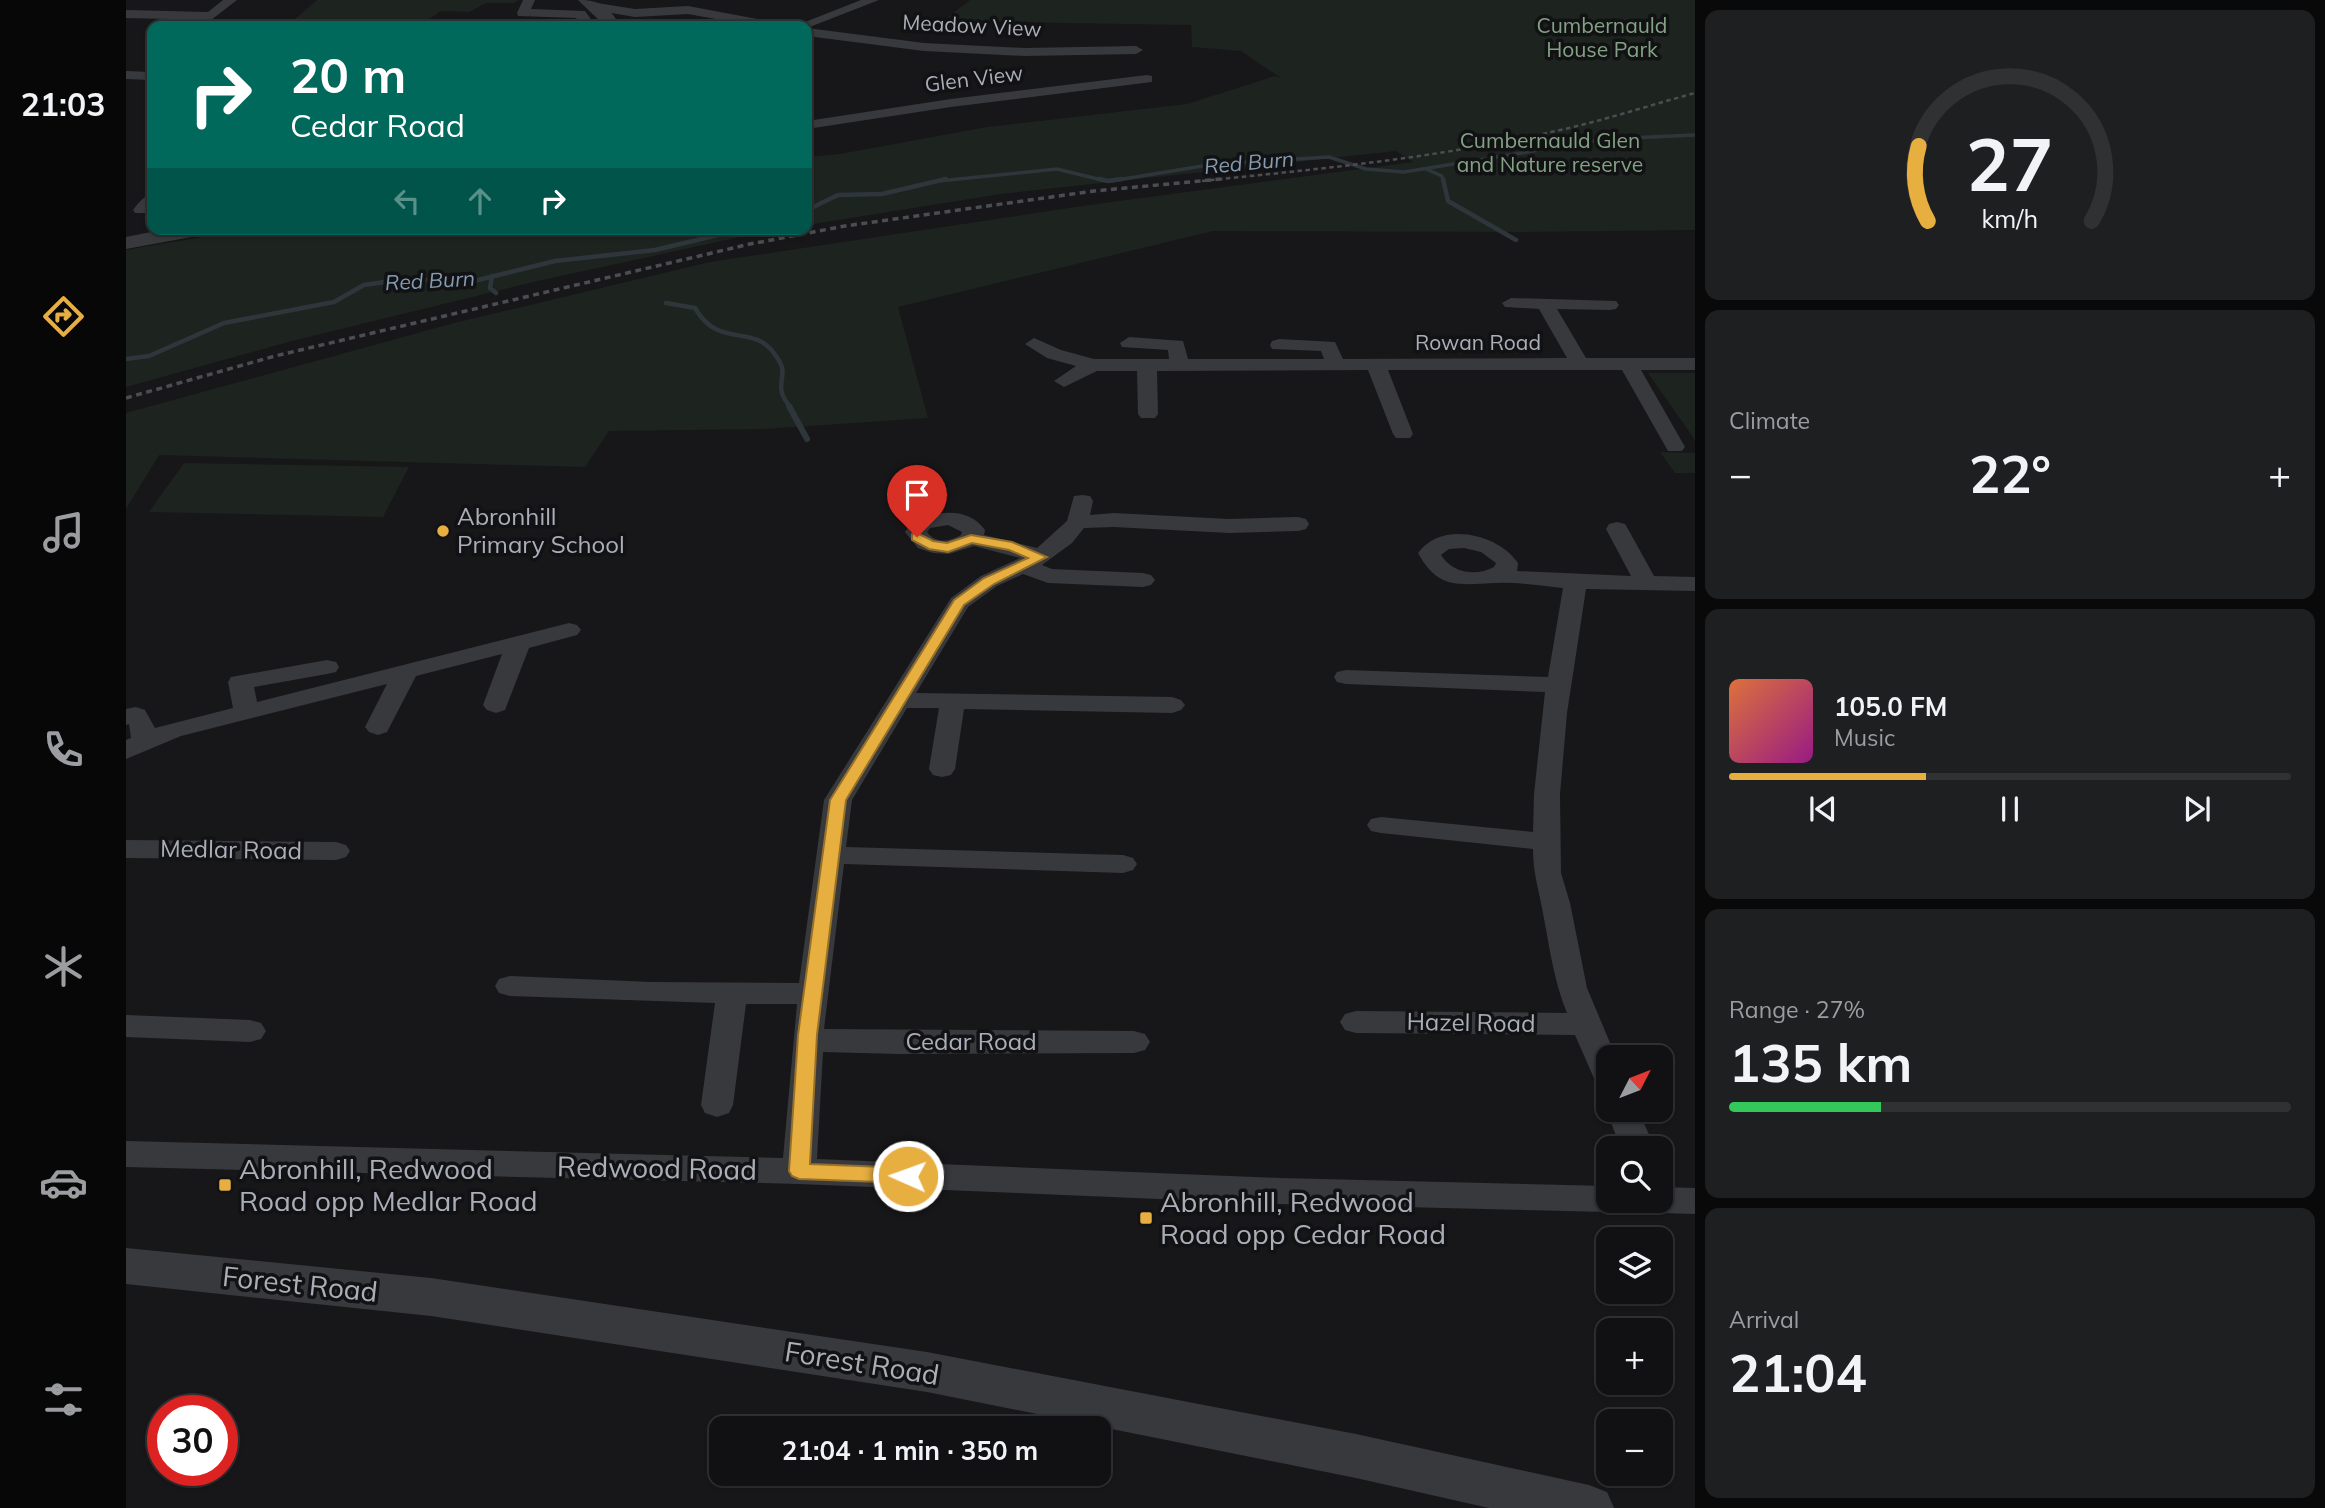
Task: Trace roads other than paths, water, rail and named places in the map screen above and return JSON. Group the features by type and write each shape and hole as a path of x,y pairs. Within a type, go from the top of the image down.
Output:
{"street":[{"path":"126,14 211,16 231,0"},
{"path":"529,0 523,13 580,14 586,21"},
{"path":"674,0 688,10"},
{"name":"Meadow View","path":"812,22 873,0"},
{"path":"592,4 635,13 688,10 754,21"},
{"path":"592,4 608,21"},
{"path":"620,21 635,13"},
{"name":"Meadow View","path":"812,33 936,47 1025,52 1136,50"},
{"path":"126,75 147,76"},
{"name":"Glen View","path":"812,124 951,103 1147,79"},
{"path":"126,243 169,235"},
{"path":"1511,303 1610,305"},
{"name":"Rowan Road","path":"1545,304 1581,366"},
{"path":"1177,322 1176,345 1181,365"},
{"path":"1129,343 1176,345"},
{"name":"Rowan Road","path":"1034,344 1054,354 1093,365 1695,364"},
{"path":"1279,345 1328,346 1336,365"},
{"path":"1064,381 1093,365"},
{"path":"1147,365 1148,414"},
{"path":"1376,365 1404,433"},
{"path":"1629,365 1675,447"},
{"path":"799,1171 808,1040 838,800 959,603 989,581 1031,561 1064,538 1080,511 1114,520 1229,526 1298,524"},
{"path":"1616,528 1646,583"},
{"path":"971,539 1012,547 1048,576 1143,580"},
{"path":"1498,576 1576,582 1695,584"},
{"path":"1576,582 1554,713 1547,793 1547,873 1556,903 1572,988 1596,1048"},
{"path":"135,746 246,711 569,630"},
{"path":"496,705 518,643"},
{"path":"246,711 238,670 327,667"},
{"path":"378,727 405,673"},
{"path":"1346,677 1559,685"},
{"path":"900,700 1171,705"},
{"path":"942,769 953,701"},
{"path":"126,717 136,715 142,724 135,746"},
{"path":"1381,825 1547,842"},
{"name":"Medlar Road","path":"126,849 336,851"},
{"path":"831,855 1123,864"},
{"path":"510,986 813,994"},
{"path":"717,1105 732,993"},
{"name":"Hazel Road","path":"1356,1022 1586,1024"},
{"path":"126,1026 250,1031"},
{"name":"Cedar Road","path":"808,1040 1134,1042"},
{"name":"Redwood Road","path":"126,1154 799,1171 1232,1190 1596,1199"},
{"path":"1673,1200 1695,1201"},
{"name":"Forest Road","path":"126,1266 431,1297 927,1372 1356,1456 1589,1508"}],"waterway":[{"name":"Red Burn","path":"1111,181 1215,164 1329,157 1366,169 1404,172 1607,139 1695,135"},
{"name":"Red Burn","path":"939,181 1057,169 1106,181"},
{"path":"1426,169 1442,176 1443,181"},
{"name":"Red Burn","path":"812,208 838,195 882,194 946,179"},
{"name":"Red Burn","path":"1099,179 1122,179"},
{"path":"1443,179 1448,201 1516,240"},
{"name":"Red Burn","path":"492,277 555,261 655,250 718,235"},
{"name":"Red Burn","path":"126,359 149,356 224,323 334,302 364,285 406,279 470,282 492,277"},
{"path":"492,277 490,288 496,293"},
{"path":"666,303 695,308 715,329 757,340 767,346 782,367 781,388 790,407"},
{"path":"789,406 807,439"}],"railway":[{"path":"1202,181 1377,162 1464,149 1569,128 1695,93"},
{"path":"812,232 1094,191 1221,179"},
{"path":"126,398 275,356 798,235"}],"place":[{"name":"Abronhill Primary School","path":"443,531"},
{"name":"Abronhill, Redwood Road opp Medlar Road","path":"225,1185"},
{"name":"Abronhill, Redwood Road opp Cedar Road","path":"1146,1218"}],"park label":[{"name":"Cumbernauld House Park","path":"1602,38"},
{"name":"Cumbernauld Glen and Nature reserve","path":"1550,153"}]}
